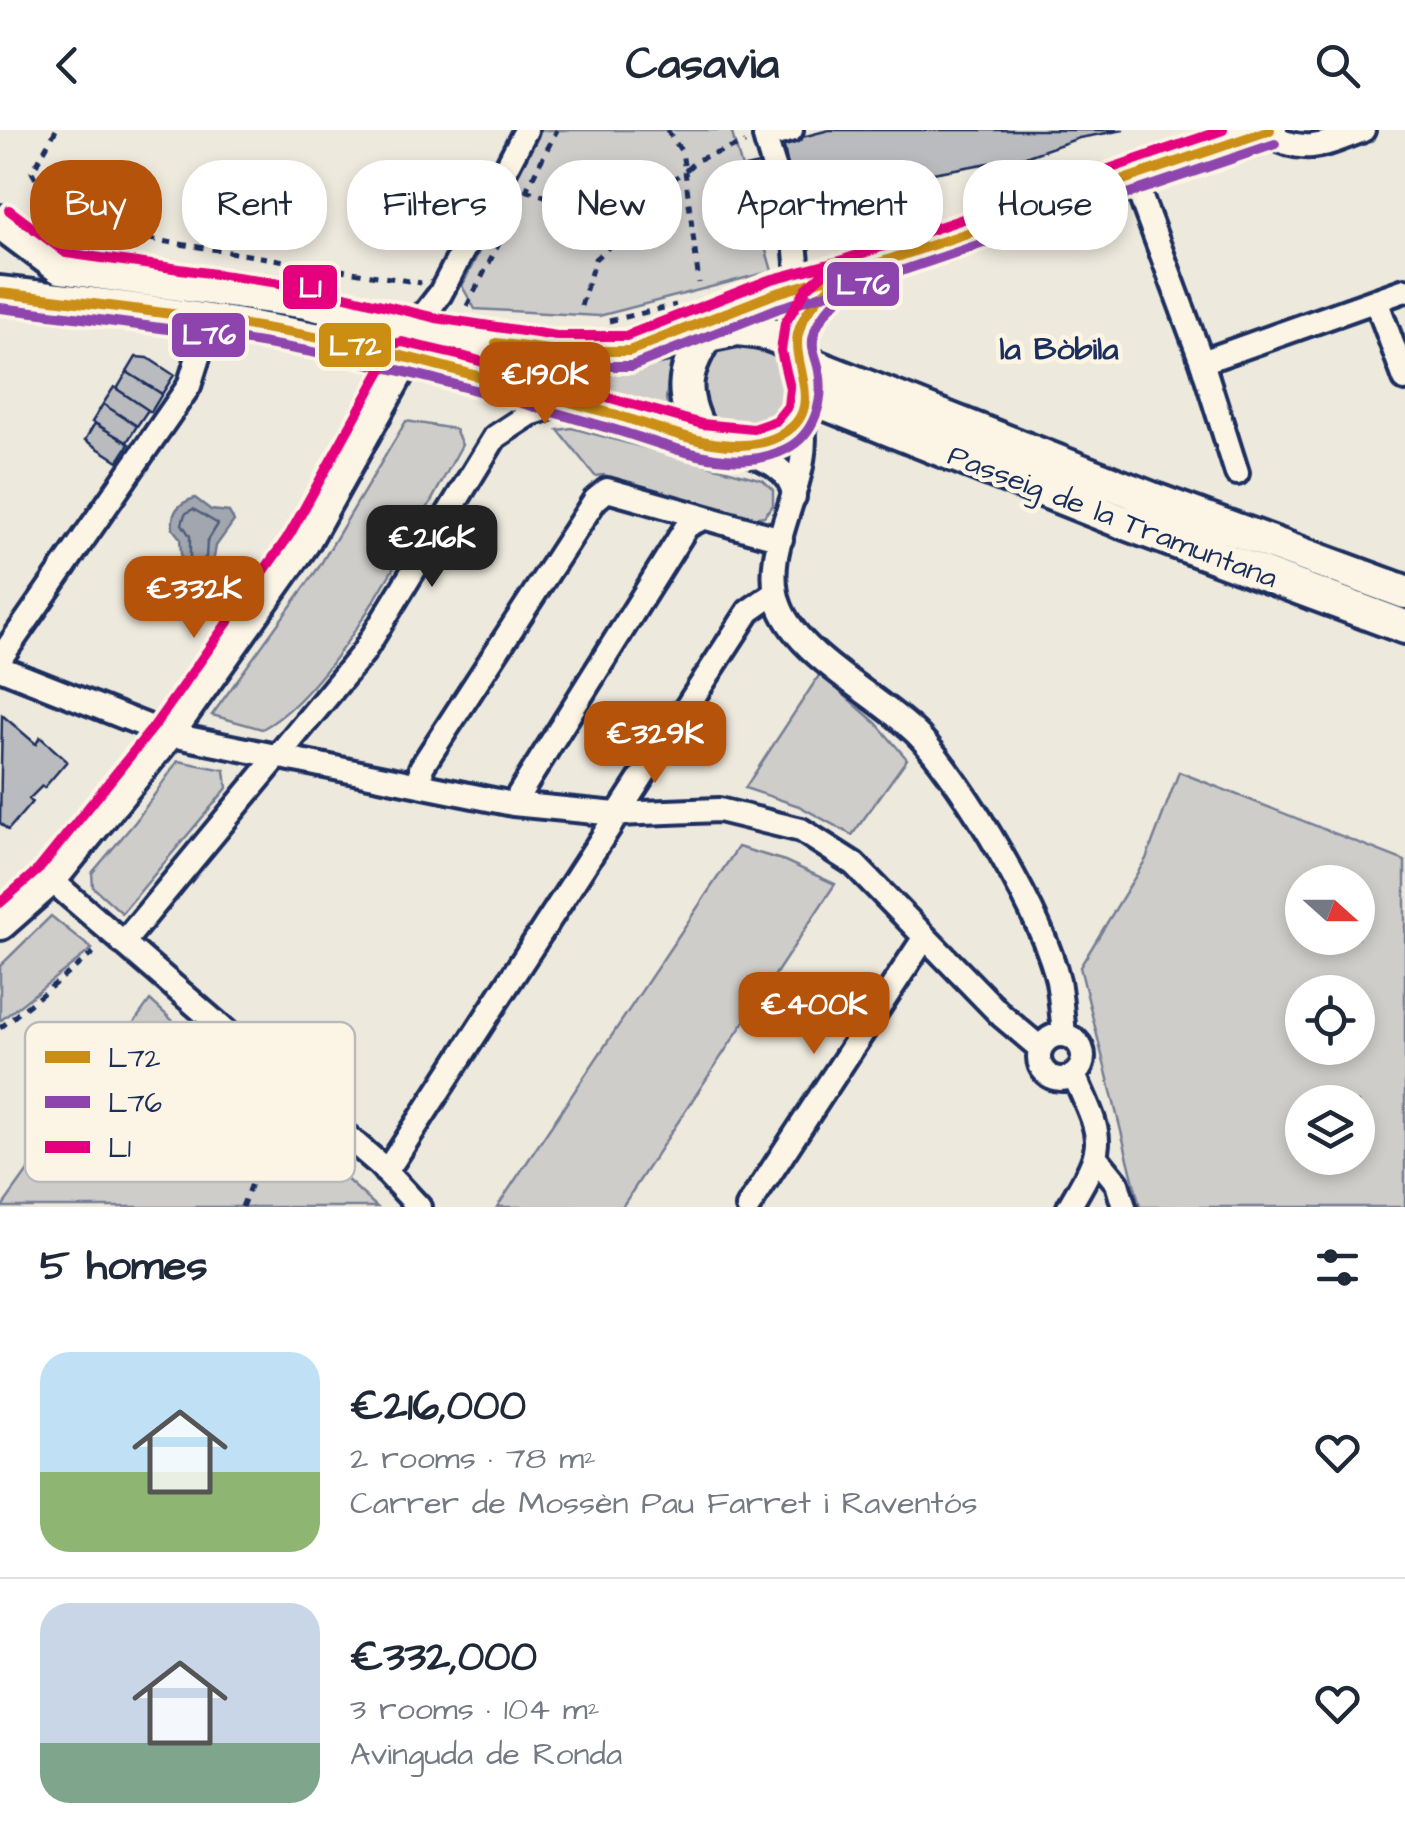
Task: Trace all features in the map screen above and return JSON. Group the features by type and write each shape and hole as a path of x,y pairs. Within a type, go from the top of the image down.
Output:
{"street":[{"path":"0,923 50,879 167,734 302,542 399,369 401,342 442,291 526,130"},
{"path":"791,130 765,136 798,266 794,289"},
{"path":"442,291 438,309 446,324 471,324 556,351 629,351 712,326 794,289 1256,132 1288,147 1320,147 1363,130"},
{"path":"1133,176 1202,362 1237,473"},
{"path":"0,222 60,268 306,302 469,372 713,440 744,445 778,437 809,407"},
{"path":"844,275 816,300 806,317 799,356 809,407 805,457 780,539 776,592 787,621 810,646 918,736 967,797 1042,936 1058,980 1064,1034"},
{"path":"1202,362 1405,290"},
{"path":"0,294 208,322 401,342 471,324"},
{"path":"1376,300 1397,329 1405,379"},
{"path":"0,659 190,386 208,322"},
{"path":"712,326 755,330 781,340 799,356"},
{"path":"712,326 691,362 685,388 687,407 713,440 774,466 792,482 794,497"},
{"name":"Passeig de la Tramuntana","path":"799,356 873,392 1405,592"},
{"path":"119,939 362,653 495,437 530,414 568,402"},
{"name":"Passeig de la Tramuntana","path":"809,407 1405,627"},
{"path":"422,785 421,768 595,500 608,490 780,539"},
{"path":"512,804 688,526 701,519"},
{"path":"386,1172 749,611 776,592"},
{"path":"0,668 167,734 512,804 616,814 719,810 800,830 854,864 1002,1016 1040,1048"},
{"path":"50,879 214,1022"},
{"path":"748,1207 925,937"},
{"path":"1064,1034 1078,1041 1084,1055 1074,1075 1061,1079 1047,1074 1040,1062 1040,1048 1052,1036 1064,1034"},
{"path":"1069,1207 1096,1157 1100,1134 1074,1075"},
{"path":"355,1145 418,1207"},
{"path":"1096,1157 1117,1183 1124,1207"}],"path":[{"path":"56,130 32,172 46,197 81,228 442,291 467,306"},
{"path":"471,324 467,306 523,189 558,130"},
{"path":"667,130 682,152 700,283"},
{"path":"682,172 697,160 765,136"},
{"path":"523,189 542,195"},
{"path":"581,306 596,260 606,250"},
{"path":"604,321 690,300"},
{"path":"0,1028 119,939"},
{"path":"242,1207 252,1182"}],"shaded area":[{"path":"540,130 731,130 740,160 702,160 702,250 766,250 772,271 599,316 475,309 462,286 480,250 522,250 522,166"},
{"path":"731,344 759,347 774,356 786,376 784,399 763,428 717,427 706,416 700,371 718,350"},
{"path":"496,359 596,368 671,359 666,399 671,417 495,367"},
{"path":"406,421 455,429 462,445 400,558 347,642 290,709 262,729 212,715 319,567"},
{"path":"572,428 763,480 773,490 773,505 764,516 752,518 604,475 595,476 558,430"},
{"path":"820,674 876,723 907,759 852,835 799,806 745,788"},
{"path":"178,761 225,770 227,788 122,913 93,887 92,873 136,821"},
{"path":"1179,772 1405,861 1405,1207 1140,1207 1080,967 1146,859"},
{"path":"738,847 785,861 835,884 622,1207 497,1207"},
{"path":"51,916 92,949 0,1021 0,966"},
{"path":"150,1000 174,1022 134,1022"},
{"path":"25,1175 25,1182 350,1182 377,1207 2,1207"}],"water":[{"path":"195,498 211,510 229,512 234,521 216,546 212,569 203,573 182,569 180,538 173,529 177,509"}],"building":[{"path":"829,130 1124,130 1079,138 1028,156 963,160 963,168 943,171 943,160 787,160 783,142"},
{"path":"136,357 148,358 174,375 162,394 127,372"},
{"path":"127,372 162,394 151,412 117,389"},
{"path":"114,387 148,410 137,426 103,404"},
{"path":"103,404 137,426 127,442 92,422"},
{"path":"95,423 129,444 118,461 85,440"},
{"path":"2,715 36,744 40,737 67,761 29,799 32,802 8,830 0,823"}],"transit line":[{"name":"L1","path":"9,210 66,253 308,287 436,318 557,336 626,336 769,280 840,261 1223,130"},
{"name":"L72","path":"0,293 181,315 316,337 454,369 694,439 716,444 759,443 794,426 802,414 805,401 798,334 810,308 844,275 1270,130"},
{"name":"L76","path":"0,308 133,324 353,360 481,392 697,455 743,460 786,449 810,426 820,394 813,345 816,328 851,288 1275,144"},
{"name":"L1","path":"0,903 39,869 155,725 290,534 384,365 390,345 402,342 462,356 702,424 753,429 776,421 788,406 790,388 781,351 785,323 807,288 835,263"},
{"name":"L72","path":"496,343 556,351 629,351 774,294 868,266"},
{"name":"L76","path":"494,358 556,366 632,366 779,308 872,280"}],"district":[{"name":"la Bòbila","path":"1059,348"}]}
